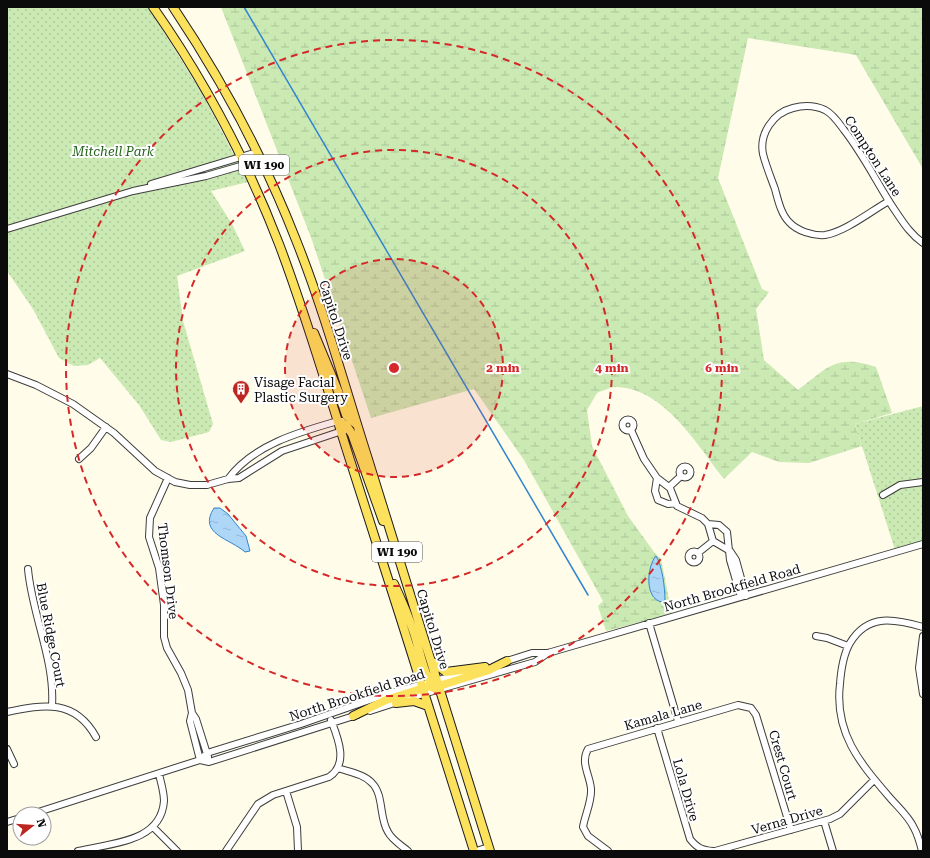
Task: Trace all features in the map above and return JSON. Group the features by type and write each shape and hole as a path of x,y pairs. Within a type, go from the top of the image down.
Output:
{"main road":[{"name":"WI 190","path":"153,7 208,96 244,165 269,220 302,309 475,851"},
{"name":"Capitol Drive","path":"174,7 214,72 257,152 303,257 378,510 400,562 430,661 435,685 459,751 489,849"},
{"path":"302,309 316,336 346,415 353,426"},
{"path":"338,421 353,426"},
{"path":"383,564 399,595 435,685"},
{"path":"430,661 446,672 486,667"},
{"path":"353,716 386,700 489,670 507,661"},
{"path":"396,703 414,701 428,706"}],"street":[{"name":"Compton Lane","path":"889,201 836,232 824,235 814,234 795,228 782,212 762,153 765,131 770,122 785,110 793,108 809,105 826,110 835,118 850,138 912,236 923,243"},
{"path":"133,192 167,178 257,152"},
{"path":"7,229 133,192 206,176 261,160"},
{"path":"7,374 55,394 80,409 122,439 155,471 183,484 215,484 228,479 239,478 282,451 341,432 353,426"},
{"path":"228,479 248,459 278,442 311,428 338,421"},
{"path":"79,459 91,448 106,427"},
{"path":"631,430 644,459 657,478 669,487 676,503 680,508 702,518 708,524 713,541 730,551"},
{"path":"278,442 282,451"},
{"path":"669,487 681,476"},
{"name":"Thomson Drive","path":"168,478 150,518 150,537 159,568 164,605 164,637 167,648 181,673 188,690 192,714 190,721 200,760"},
{"path":"657,478 654,491 658,500 668,504 676,503"},
{"path":"883,495 900,486 923,482"},
{"path":"708,524 719,526 727,532 730,551 744,596"},
{"path":"698,553 713,541"},
{"name":"North Brookfield Road","path":"435,685 532,653 548,653 923,544"},
{"name":"Blue Ridge Court","path":"28,569 32,602 48,665 52,706"},
{"path":"922,851 914,827 909,819 874,780 856,757 843,728 839,690 842,667 848,646 859,631 875,622 895,620 923,627"},
{"path":"649,623 678,721"},
{"path":"816,636 827,638 848,646"},
{"path":"923,636 920,679 923,694"},
{"name":"North Brookfield Road","path":"435,685 535,662 548,653"},
{"name":"North Brookfield Road","path":"209,762 396,703 423,689"},
{"name":"North Brookfield Road","path":"52,808 200,760 207,753 329,715 423,689"},
{"name":"Kamala Lane","path":"608,851 588,836 583,827 591,789 584,764 585,754 588,749 678,721 738,705 751,708"},
{"path":"7,712 40,706 52,706 80,716 89,725 96,737"},
{"name":"Crest Court","path":"751,708 759,721 791,830"},
{"name":"Thomson Drive","path":"192,714 196,719 209,762"},
{"path":"226,851 258,804 273,795 329,777 338,768 341,760 341,753 329,715"},
{"name":"Lola Drive","path":"657,728 686,830 696,847 704,850"},
{"path":"7,749 14,764"},
{"path":"200,760 209,762"},
{"path":"338,768 363,777 371,782 379,796 386,831 408,851"},
{"path":"78,851 102,848 132,838 153,827 160,818 164,800 159,774"},
{"name":"Verna Drive","path":"704,850 714,851 824,821 840,814 874,780"},
{"path":"286,791 298,833 298,851"},
{"path":"824,821 833,851"},
{"path":"153,827 177,851"},
{"path":"475,851 489,849"}],"green space":[{"name":"Mitchell Park","path":"7,7 148,7 202,93 248,182 211,191 232,224 245,251 177,276 183,321 213,424 209,432 171,442 161,440 139,405 100,358 88,365 74,366 59,358 33,309 7,271"},
{"path":"221,7 923,7 923,169 856,55 748,38 718,178 762,289 769,292 756,309 764,360 798,390 825,369 841,362 862,363 876,367 892,413 855,424 862,446 809,463 779,462 752,452 724,479 678,420 648,396 632,389 614,387 597,393 587,410 592,446 628,516 654,552 661,559 672,614 606,631 598,606 603,601 524,460 474,389 371,418 312,240"},
{"path":"923,406 923,541 895,550 855,424"}],"water":[{"path":"214,508 220,508 228,514 246,536 250,551 245,552 218,535 213,530 210,524 210,517"},
{"path":"656,556 660,565 664,583 665,600 662,602 656,600 652,595 649,582 649,574"}],"waterway":[{"path":"244,7 588,595"}],"place":[{"name":"Visage Facial Plastic Surgery","path":"241,404"}]}
